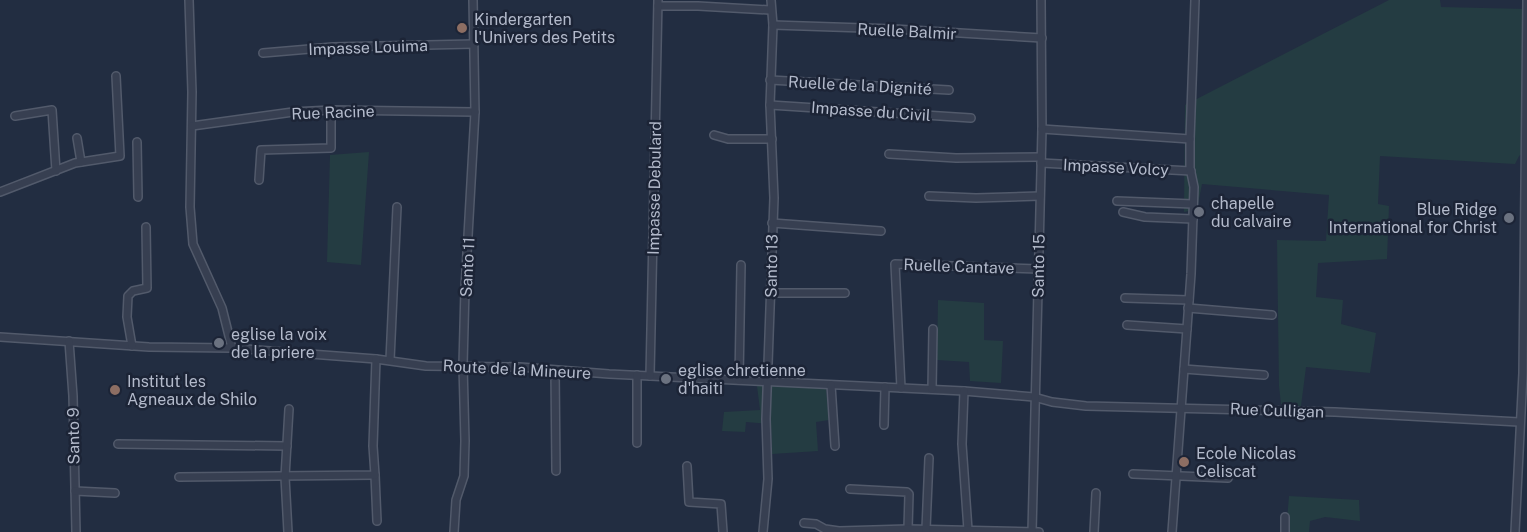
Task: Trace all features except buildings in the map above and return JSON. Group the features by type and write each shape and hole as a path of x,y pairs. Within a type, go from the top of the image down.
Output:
{"street":[{"path":"189,0 192,126 190,207 193,244 222,308 232,348"},
{"name":"Santo 11","path":"454,532 456,500 464,476 465,289 475,112 473,0"},
{"name":"Santo 13","path":"763,532 768,479 768,382 774,198 770,105 773,25 771,0"},
{"name":"Santo 15","path":"1032,532 1042,129 1041,0"},
{"path":"1172,532 1193,219 1194,187 1190,139 1195,0"},
{"path":"1515,532 1525,373 1527,0"},
{"path":"658,3 770,10"},
{"name":"Impasse Debulard","path":"650,376 658,3"},
{"name":"Ruelle Balmir","path":"773,25 1042,38"},
{"name":"Impasse Louima","path":"263,52 333,47 474,44"},
{"path":"0,192 81,162 120,156 116,76"},
{"name":"Ruelle de la Dignité","path":"770,80 949,90"},
{"name":"Impasse du Civil","path":"770,105 971,118"},
{"path":"15,116 52,110 56,171"},
{"path":"259,180 261,150 331,148 331,110"},
{"name":"Rue Racine","path":"192,126 293,112 331,110 475,112"},
{"path":"1042,129 1190,139"},
{"path":"714,135 728,139 772,139"},
{"path":"77,138 81,162"},
{"path":"137,142 138,197"},
{"name":"Impasse Volcy","path":"889,154 1041,160 1191,171"},
{"path":"929,196 976,198 1040,196"},
{"path":"1116,201 1193,204"},
{"path":"390,360 397,207"},
{"path":"1123,212 1145,218 1193,219"},
{"path":"772,223 880,231"},
{"path":"132,346 128,296 133,291 147,288 146,227"},
{"name":"Ruelle Cantave","path":"901,388 896,264 1038,269"},
{"path":"739,380 741,265"},
{"path":"771,293 845,293"},
{"path":"1125,298 1189,300"},
{"path":"1188,309 1272,315"},
{"path":"1127,325 1187,329"},
{"path":"932,389 933,329"},
{"name":"Route de la Mineure","path":"0,337 132,346 232,348 390,360 426,366 464,365 932,389 1034,398"},
{"name":"Santo 9","path":"69,341 76,532"},
{"path":"376,359 373,446 377,521"},
{"path":"1184,369 1264,375"},
{"path":"555,370 556,471"},
{"path":"637,443 638,375"},
{"path":"831,385 835,446"},
{"path":"884,425 885,387"},
{"path":"964,391 962,453 968,530"},
{"name":"Rue Culligan","path":"1034,398 1086,406 1522,417"},
{"path":"288,532 285,477 289,409"},
{"path":"118,444 287,446"},
{"path":"926,529 929,458"},
{"path":"687,466 689,502 721,504 723,532"},
{"path":"1133,474 1228,478"},
{"path":"179,477 375,475"},
{"path":"850,489 909,494 908,529"},
{"path":"75,491 115,494"},
{"path":"1094,532 1096,493"},
{"path":"1285,517 1285,532"},
{"path":"804,523 839,531 926,529 1039,532"}],"green space":[{"path":"1389,0 1440,0 1441,7 1527,9 1527,150 1519,156 1515,164 1380,156 1378,204 1389,206 1387,259 1318,263 1316,297 1343,300 1341,324 1376,333 1370,373 1306,367 1301,406 1281,404 1277,240 1326,241 1329,195 1202,184 1197,209 1184,212 1185,105"},
{"path":"369,152 361,265 327,262 330,155"},
{"path":"938,300 984,303 984,340 1003,341 1001,383 970,381 969,362 937,360"},
{"path":"757,386 826,388 829,420 816,422 818,451 772,454 771,424 746,422 745,432 722,431 724,412 760,410"},
{"path":"1289,496 1359,500 1360,521 1325,517 1310,521 1309,532 1286,532"}],"place":[{"name":"Kindergarten l'Univers des Petits","path":"462,28"},
{"name":"chapelle du calvaire","path":"1199,212"},
{"name":"Blue Ridge International for Christ","path":"1509,218"},
{"name":"eglise la voix de la priere","path":"219,343"},
{"name":"eglise chretienne d'haiti","path":"666,379"},
{"name":"Institut les Agneaux de Shilo","path":"115,390"},
{"name":"Ecole Nicolas Celiscat","path":"1184,462"}]}
